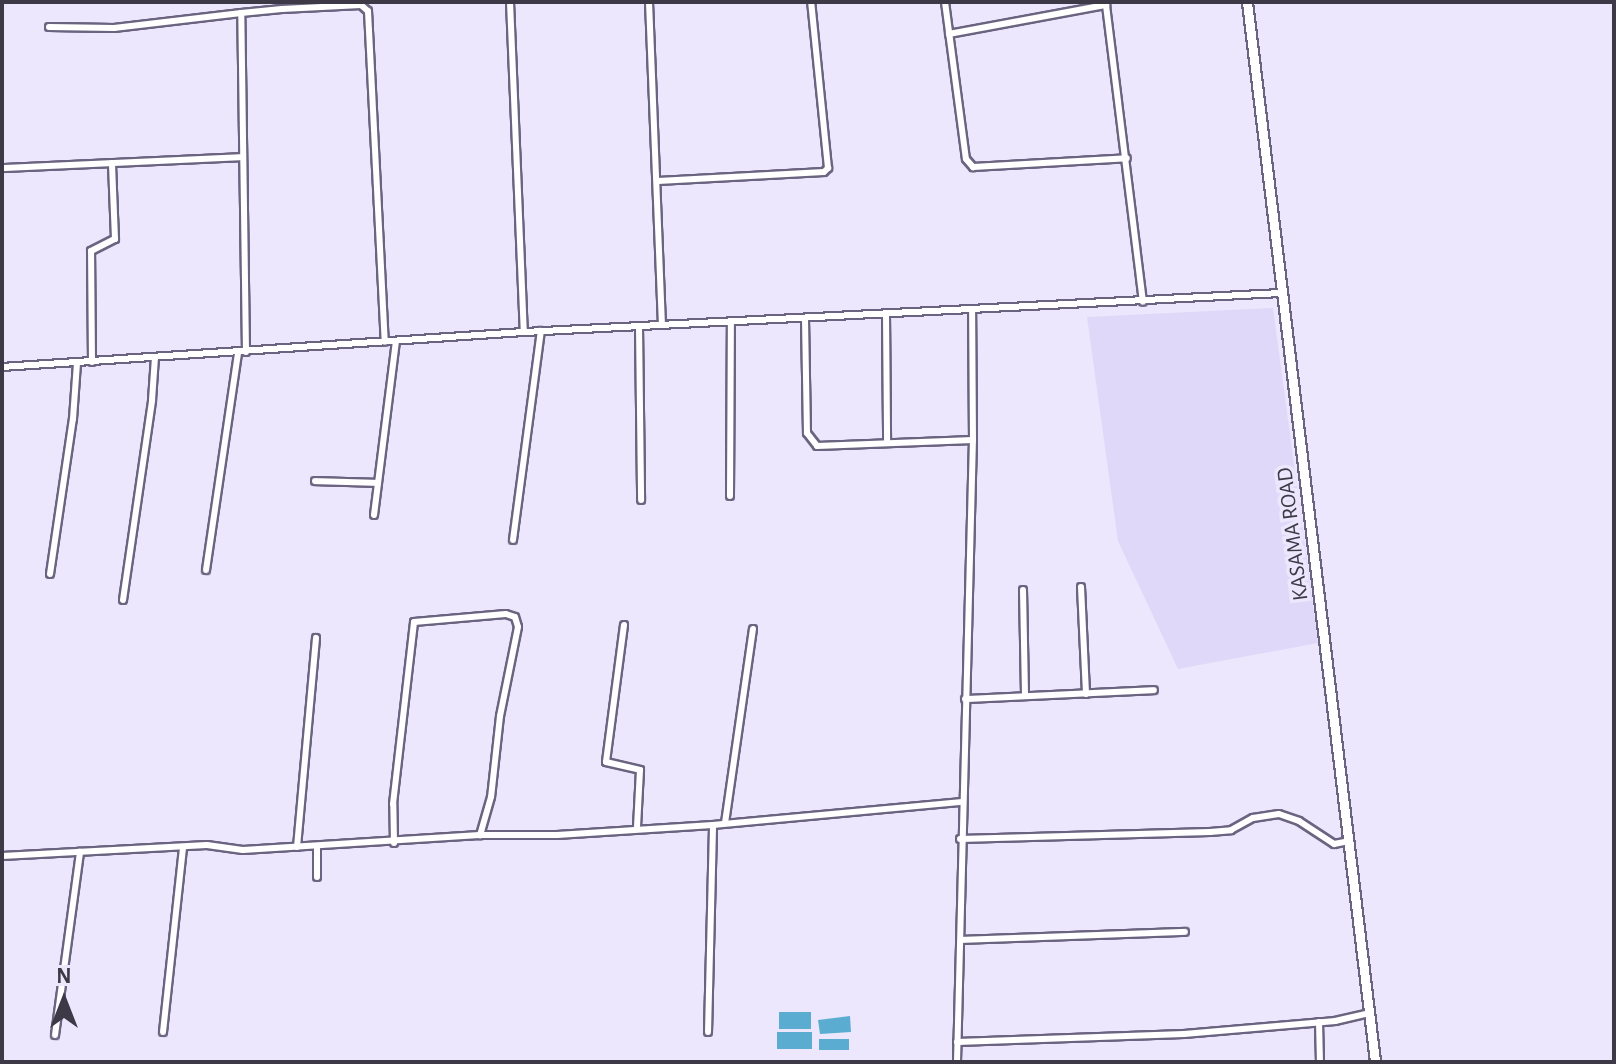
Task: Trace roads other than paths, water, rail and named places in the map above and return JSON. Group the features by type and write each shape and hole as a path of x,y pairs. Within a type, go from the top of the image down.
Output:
{"street":[{"path":"510,2 524,332"},
{"path":"649,2 662,325"},
{"path":"658,181 824,172 828,168 811,2"},
{"path":"945,2 966,159 973,167 1127,158"},
{"name":"KASAMA ROAD","path":"1247,2 1375,1062"},
{"path":"49,27 114,28 282,6 361,5 368,11 385,342"},
{"path":"949,34 1106,5 1143,302"},
{"path":"206,570 242,353 241,13"},
{"path":"2,168 242,157"},
{"path":"92,362 91,251 115,239 112,163"},
{"path":"2,367 541,331 1282,293"},
{"path":"957,1062 962,940 960,839 973,440 972,311"},
{"path":"886,315 887,442"},
{"path":"805,319 807,433 822,448 887,442 973,440"},
{"path":"730,496 731,322"},
{"path":"639,327 641,500"},
{"path":"513,540 541,331"},
{"path":"374,515 396,341"},
{"path":"123,600 152,400 155,357"},
{"path":"50,574 73,419 77,363"},
{"path":"315,481 378,483"},
{"path":"1081,587 1086,694"},
{"path":"1023,590 1025,696"},
{"path":"394,843 393,804 414,622 506,614 515,617 518,627 500,716 491,797 480,835"},
{"path":"624,625 606,762 640,770 637,828"},
{"path":"725,823 753,629"},
{"path":"297,847 316,638"},
{"path":"965,699 1154,690"},
{"path":"2,856 183,847 243,850 394,843 480,835 557,835 713,825 962,802"},
{"path":"960,839 1210,832 1231,830 1253,818 1279,814 1299,821 1334,844 1349,841"},
{"path":"708,1032 713,825"},
{"path":"317,846 317,877"},
{"path":"163,1032 183,847"},
{"path":"55,1035 80,852"},
{"path":"962,940 1185,932"},
{"path":"957,1042 1184,1034 1319,1022 1369,1013"},
{"path":"1319,1022 1320,1062"}],"water":[{"path":"779,1012 811,1012 811,1029 779,1029"},
{"path":"850,1016 851,1032 820,1034 818,1020"},
{"path":"777,1032 812,1032 812,1049 777,1049"},
{"path":"819,1039 849,1039 849,1050 819,1050"}]}
